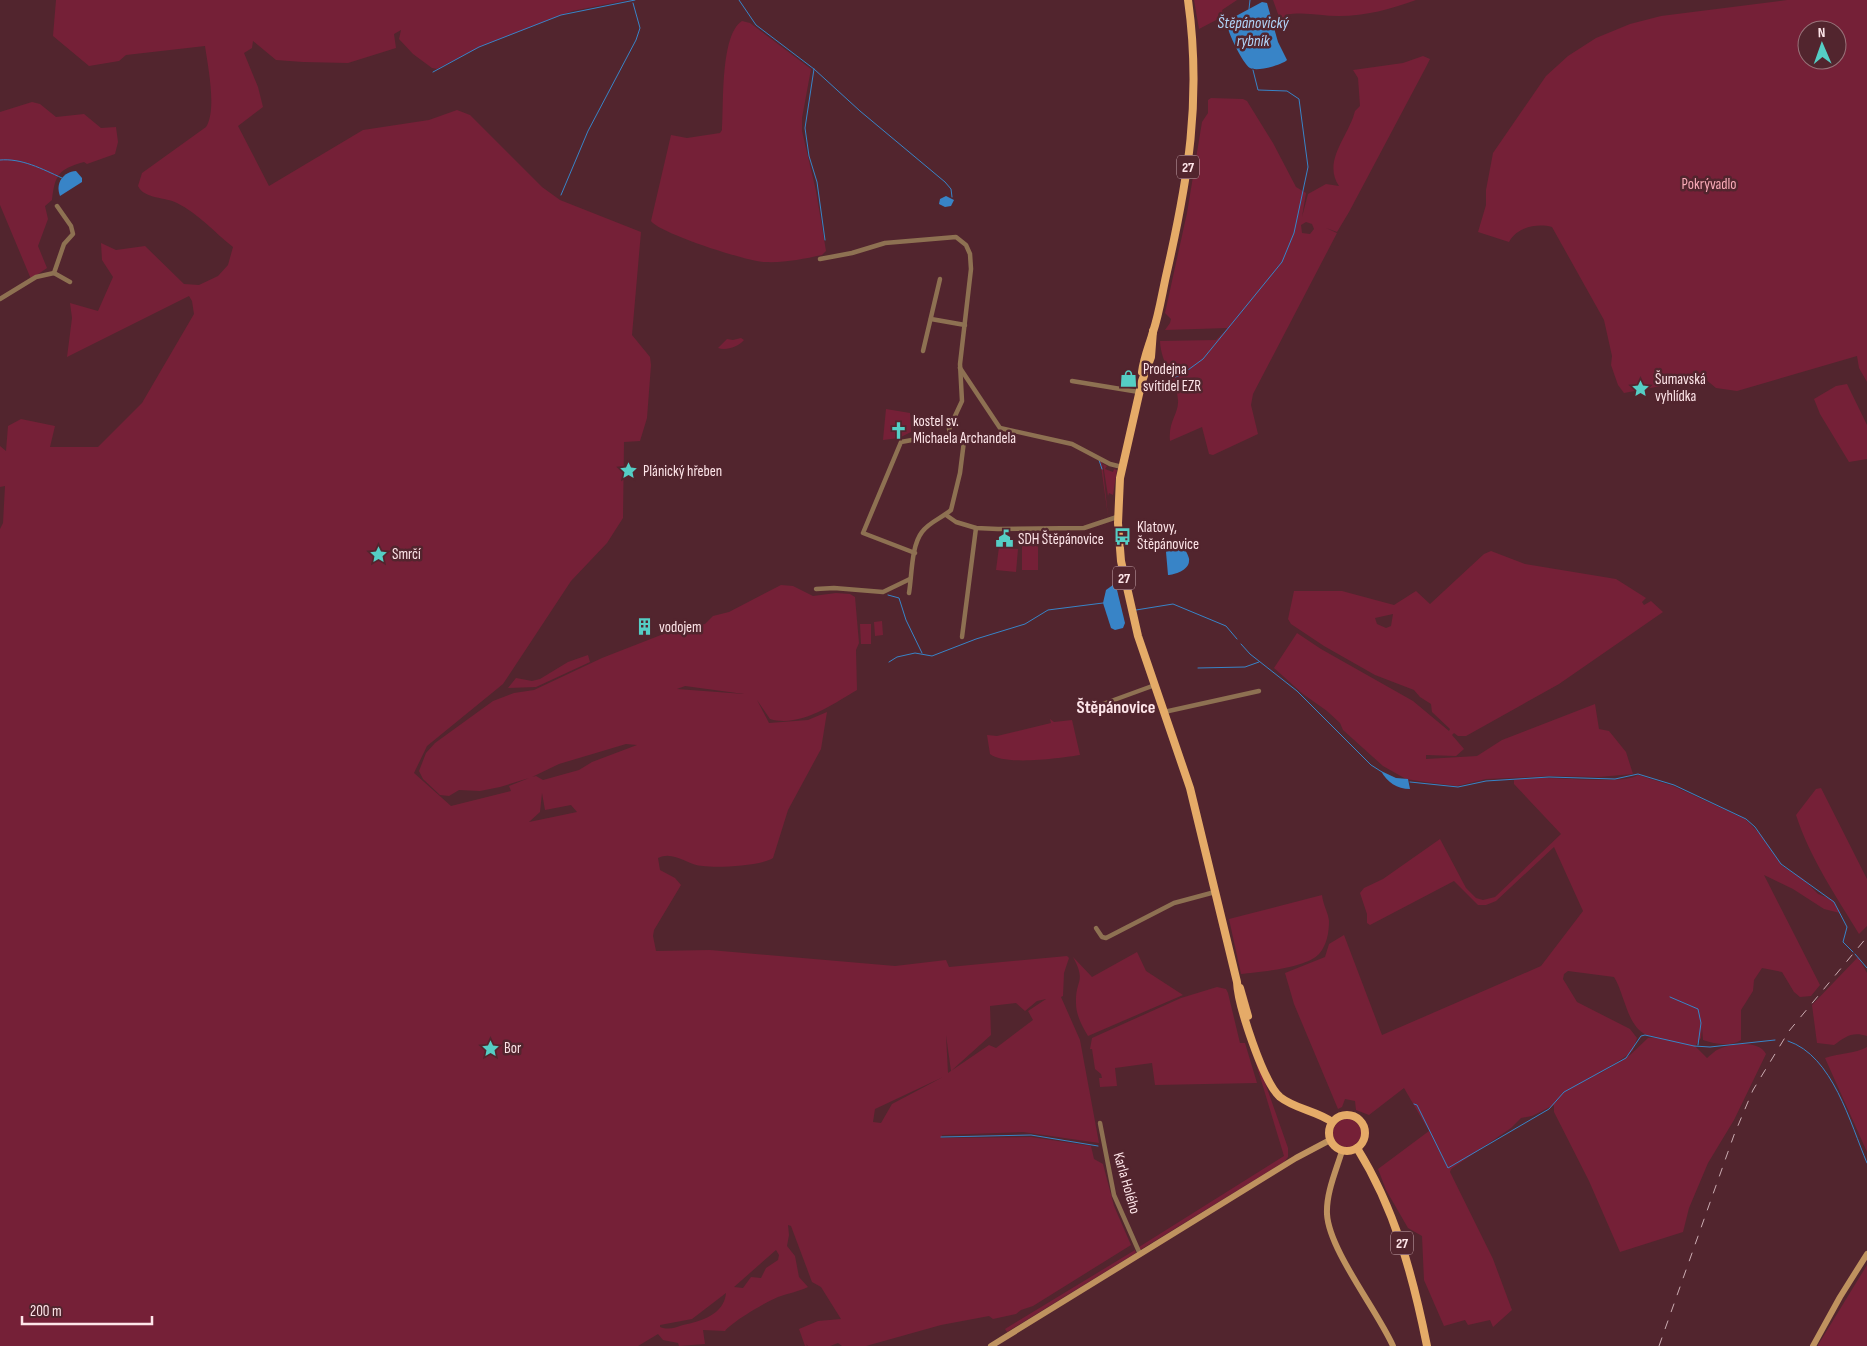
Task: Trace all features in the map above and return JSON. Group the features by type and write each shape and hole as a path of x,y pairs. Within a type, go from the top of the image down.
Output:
{"main road":[{"name":"27","path":"1188,0 1194,74 1192,140 1181,208 1153,332 1151,356 1139,392 1122,467 1118,517 1121,561 1128,600 1154,685 1190,788 1237,982 1246,1005 1250,1030 1264,1070 1275,1092 1288,1102 1318,1113 1332,1122"},
{"path":"1347,1116 1360,1122 1364,1137 1357,1148 1342,1151 1333,1146 1329,1131 1332,1122 1347,1116"},
{"path":"991,1346 1296,1158 1330,1140"},
{"name":"27","path":"1357,1148 1382,1192 1400,1236 1427,1346"},
{"path":"1342,1151 1328,1200 1329,1226 1336,1245 1393,1346"},
{"path":"1814,1346 1840,1297 1867,1254"}],"street":[{"path":"54,273 64,244 72,234 72,226 57,206"},
{"path":"820,259 852,253 885,243 956,238 966,245 970,254 960,367 962,401 949,430 964,442 955,499 946,515 923,531 915,553 909,593"},
{"path":"0,300 36,277 54,273 70,282"},
{"path":"923,351 940,280"},
{"path":"930,319 965,325"},
{"path":"960,367 1000,428 1072,444 1110,464 1122,467"},
{"path":"1072,381 1139,392"},
{"path":"912,440 901,442 863,533 915,553"},
{"path":"946,515 956,522 976,528 1084,528 1118,517"},
{"path":"962,637 976,528"},
{"path":"816,589 834,588 883,592 910,579"},
{"path":"1081,712 1154,685"},
{"path":"1164,712 1259,691"},
{"path":"1096,928 1102,937 1106,938 1174,904 1215,892"},
{"name":"Karla Holého","path":"1100,1123 1114,1195 1140,1254"}],"green space":[{"path":"56,0 628,0 572,11 482,46 437,69 432,68 413,54 399,39 401,30 394,34 396,48 348,63 276,60 253,41 252,48 244,53 258,87 263,107 238,126 269,186 363,130 429,120 457,110 470,115 542,187 560,200 641,232 632,335 650,357 651,365 647,418 640,441 624,442 623,518 607,543 571,581 503,684 427,746 414,773 451,806 511,791 509,786 529,778 480,791 459,790 449,796 440,795 423,779 419,771 426,753 435,743 493,701 514,693 534,690 602,658 684,626 705,624 713,616 729,612 781,585 793,586 813,596 836,593 850,594 855,597 859,643 856,650 857,690 827,708 793,720 781,721 770,719 757,700 769,723 808,720 827,712 821,749 788,810 773,858 750,865 710,867 697,865 675,857 664,856 658,858 660,870 675,878 681,885 654,930 653,936 656,951 710,950 895,966 946,960 949,967 1067,956 1069,958 1064,973 1063,996 1061,997 1080,1040 1099,1143 1023,1132 942,1135 941,1138 1031,1137 1091,1146 1094,1159 1103,1164 1114,1206 1131,1245 1033,1306 1016,1314 993,1319 989,1316 941,1325 866,1346 842,1346 838,1343 830,1346 808,1346 806,1344 807,1346 805,1346 799,1329 818,1321 841,1319 821,1287 812,1282 791,1226 788,1225 787,1246 795,1256 799,1277 808,1287 766,1303 742,1317 725,1331 703,1330 705,1344 679,1346 678,1343 663,1340 658,1334 638,1346 0,1346 0,529 3,523 5,486 0,487 0,446 6,451 8,426 21,419 55,426 50,447 98,447 142,403 194,314 192,301 189,296 67,357 72,318 70,303 98,311 113,277 102,260 101,243 116,250 145,246 184,284 199,285 218,276 228,265 233,247 185,207 145,193 138,186 142,173 206,127 211,110 211,99 210,76 205,46 126,55 119,61 89,66 53,36","holes":["685,686 744,694 677,689","626,744 637,745 592,762 579,770 543,780 536,776 532,777 559,764","542,793 545,810 571,805 577,812 529,822 540,812","1046,999 1028,1011 1033,1020 996,1048 989,1045 951,1071 991,1035 990,1006 1016,1003 1025,1011 1037,1001","946,1035 951,1071 948,1073","943,1077 892,1104 881,1123 873,1122 875,1109","776,1250 779,1255 778,1260 766,1268 761,1278 751,1277 743,1288 734,1287","726,1293 721,1307 710,1316 674,1328 660,1327 660,1325 692,1319"]},
{"path":"1194,0 1237,0 1222,10 1223,16 1199,29"},
{"path":"1273,0 1416,0 1388,9 1359,15 1339,16 1299,13 1285,15 1283,28"},
{"name":"Pokrývadlo","path":"1787,0 1867,0 1867,382 1859,368 1857,356 1737,391 1716,388 1704,378 1624,393 1618,385 1611,365 1612,356 1604,320 1552,227 1528,227 1517,233 1509,242 1478,232 1486,205 1486,190 1493,153 1546,76 1568,56 1596,38 1630,24 1661,16"},
{"path":"742,21 750,23 811,69 802,118 802,131 816,191 826,251 822,255 786,261 756,261 686,239 657,226 651,221 671,135 687,138 720,133 722,130 724,71 730,40 735,29"},
{"path":"1423,56 1430,59 1337,232 1326,228 1337,233 1253,394 1251,405 1258,434 1213,455 1209,454 1202,427 1170,441 1171,428 1178,400 1175,385 1163,357 1160,341 1216,340 1228,328 1165,330 1171,319 1165,313 1187,213 1202,122 1208,113 1208,100 1211,98 1243,99 1247,101 1273,143 1296,187 1306,193 1302,217 1308,194 1326,184 1339,186 1333,167 1335,158 1355,111 1360,106 1358,78 1353,70 1403,63","holes":["1306,222 1312,224 1314,229 1310,234 1302,233 1301,225"]},
{"path":"32,102 40,104 56,117 84,114 101,128 116,127 118,142 115,154 87,164 84,162 69,167 57,178 52,200 45,206 48,219 38,246 47,268 31,279 0,205 0,112"},
{"path":"741,338 744,340 735,346 728,349 718,348 727,339"},
{"path":"1847,384 1867,425 1867,459 1849,462 1820,414 1814,399 1836,386"},
{"path":"886,409 910,413 911,432 899,438 883,440"},
{"path":"1100,459 1102,461 1108,516"},
{"path":"1103,464 1107,466 1105,469 1113,472 1114,469 1117,470 1113,495 1109,493 1108,496"},
{"path":"1022,539 1038,539 1038,570 1022,570"},
{"path":"999,547 1018,549 1016,572 996,570"},
{"path":"1491,551 1525,564 1616,579 1646,598 1642,602 1644,605 1651,601 1663,612 1559,684 1466,736 1458,736 1454,733 1452,735 1464,749 1456,756 1426,755 1426,759 1477,756 1502,740 1595,704 1599,729 1609,731 1626,752 1633,774 1599,777 1551,776 1486,779 1457,786 1406,779 1383,766 1343,730 1340,723 1327,711 1303,694 1274,668 1297,633 1321,649 1413,701 1449,731 1450,729 1432,712 1431,704 1420,697 1414,690 1375,675 1324,646 1291,624 1288,619 1294,591 1342,591 1394,605 1416,591 1430,604 1484,554","holes":["1393,614 1391,626 1386,628 1377,624 1375,618"]},
{"path":"882,621 883,635 875,636 874,622"},
{"path":"860,624 871,624 871,644 861,644"},
{"path":"588,655 590,662 536,687 508,688 516,678 532,681 540,679 568,662"},
{"path":"1050,719 1054,722 1072,720 1080,755 1047,759 1008,760 997,758 990,754 987,735 997,736 1051,723"},
{"path":"1638,775 1673,786 1745,819 1761,835 1782,866 1802,878 1818,894 1833,900 1840,913 1824,909 1793,889 1764,875 1820,985 1811,996 1800,997 1794,992 1782,972 1762,968 1754,980 1753,991 1741,1010 1741,1040 1732,1044 1717,1044 1703,1040 1702,1028 1701,1038 1695,1046 1707,1058 1719,1049 1738,1044 1758,1046 1766,1054 1734,1120 1708,1163 1689,1208 1683,1232 1620,1252 1589,1181 1554,1112 1554,1105 1532,1116 1521,1118 1511,1128 1451,1169 1450,1172 1493,1259 1512,1310 1493,1327 1490,1320 1468,1325 1465,1320 1444,1326 1424,1280 1422,1236 1408,1228 1386,1190 1378,1169 1429,1131 1404,1088 1369,1115 1356,1110 1355,1101 1345,1099 1342,1107 1338,1109 1294,1004 1285,973 1325,957 1329,944 1344,935 1382,1035 1541,966 1583,911 1554,847 1496,901 1486,905 1478,905 1454,881 1370,925 1367,923 1367,914 1360,893 1364,888 1383,879 1440,839 1466,888 1476,898 1483,900 1495,897 1561,834 1514,784 1514,780 1527,778 1615,780","holes":["1568,971 1614,977 1633,1022 1646,1035 1658,1037 1648,1038 1630,1055 1596,1076 1629,1054 1633,1050 1637,1038 1630,1029 1577,1002 1563,979 1564,974"]},
{"path":"1821,788 1867,879 1867,926 1859,934 1816,862 1796,815 1816,789"},
{"path":"1322,895 1329,925 1326,943 1319,954 1313,959 1294,966 1241,974 1229,919"},
{"path":"1137,952 1146,971 1183,995 1088,1036 1077,1012 1076,995 1080,977 1073,957 1092,977"},
{"path":"1858,957 1867,973 1867,1036 1857,1034 1845,1037 1834,1045 1817,1043 1812,1005"},
{"path":"1217,987 1226,989 1228,993 1240,1043 1245,1043 1257,1083 1155,1085 1152,1063 1115,1068 1117,1086 1100,1087 1099,1078 1102,1078 1101,1074 1095,1069 1092,1049 1090,1049 1092,1038 1181,998"},
{"path":"1241,1014 1288,1148 1288,1157 1284,1162 1140,1250 1139,1247 1284,1156"},
{"path":"1867,1047 1867,1152 1825,1058"},
{"path":"1347,1119 1357,1123 1361,1133 1357,1143 1347,1147 1337,1143 1333,1133 1337,1123"},
{"path":"1135,1250 1136,1253 1007,1332 1005,1329"},
{"path":"1867,1265 1867,1346 1818,1346 1818,1345"}],"water":[{"name":"Štěpánovický rybník","path":"1262,2 1267,3 1278,42 1287,60 1269,67 1253,69 1247,65 1240,54 1227,24 1236,16"},
{"path":"76,171 82,178 82,182 60,196 59,183 61,179 67,174"},
{"path":"946,196 954,200 951,206 945,207 939,204 940,199"},
{"path":"1179,546 1185,549 1189,558 1187,567 1168,575 1166,552 1170,547"},
{"path":"1113,585 1117,590 1125,623 1123,628 1115,630 1111,628 1103,603 1106,590"},
{"path":"1381,771 1396,778 1408,779 1410,789 1401,788 1393,784"}],"waterway":[{"path":"433,72 479,47 561,15 635,0"},
{"path":"739,0 756,25 814,69 860,111 945,182 951,189 952,197"},
{"path":"1249,9 1250,0"},
{"path":"561,195 588,131 636,40 640,28 633,3"},
{"path":"814,69 805,128 809,156 817,182 825,240"},
{"path":"1170,379 1181,375 1203,359 1282,262 1294,233 1308,167 1299,99 1287,91 1258,90 1253,70"},
{"path":"0,160 24,162 62,178"},
{"path":"1099,460 1102,469"},
{"path":"888,595 899,598 906,620 922,653"},
{"path":"889,662 897,657 915,653 932,656 976,639 1025,624 1048,610 1103,603"},
{"path":"1136,610 1173,604 1226,626 1237,639"},
{"path":"1241,644 1250,654 1297,691 1371,765 1382,772"},
{"path":"1198,668 1245,667 1259,662"},
{"path":"1410,782 1458,787 1486,781 1549,777 1615,779 1638,774 1674,785 1746,819 1755,827 1781,864 1834,902 1847,927 1843,942 1853,952"},
{"path":"1855,954 1867,968"},
{"path":"1670,997 1698,1009 1701,1023 1698,1045"},
{"path":"1414,1104 1417,1105 1448,1168 1549,1109 1564,1092 1626,1058 1641,1036 1645,1035 1694,1046 1710,1047 1775,1040"},
{"path":"1788,1041 1804,1049 1817,1061 1828,1076 1838,1093 1867,1163"},
{"path":"941,1137 1031,1135 1098,1146"}],"railway":[{"path":"1659,1346 1734,1135 1753,1090 1789,1031 1867,937"}],"place":[{"name":"Prodejna svítidel EZR","path":"1129,378"},
{"name":"Šumavská vyhlídka","path":"1641,388"},
{"name":"kostel sv. Michaela Archandela","path":"899,430"},
{"name":"Plánický hřeben","path":"629,471"},
{"name":"Klatovy, Štěpánovice","path":"1123,536"},
{"name":"SDH Štěpánovice","path":"1004,539"},
{"name":"Smrčí","path":"378,554"},
{"name":"vodojem","path":"645,627"},
{"name":"Bor","path":"490,1048"}],"district":[{"name":"Štěpánovice","path":"1116,707"}]}
